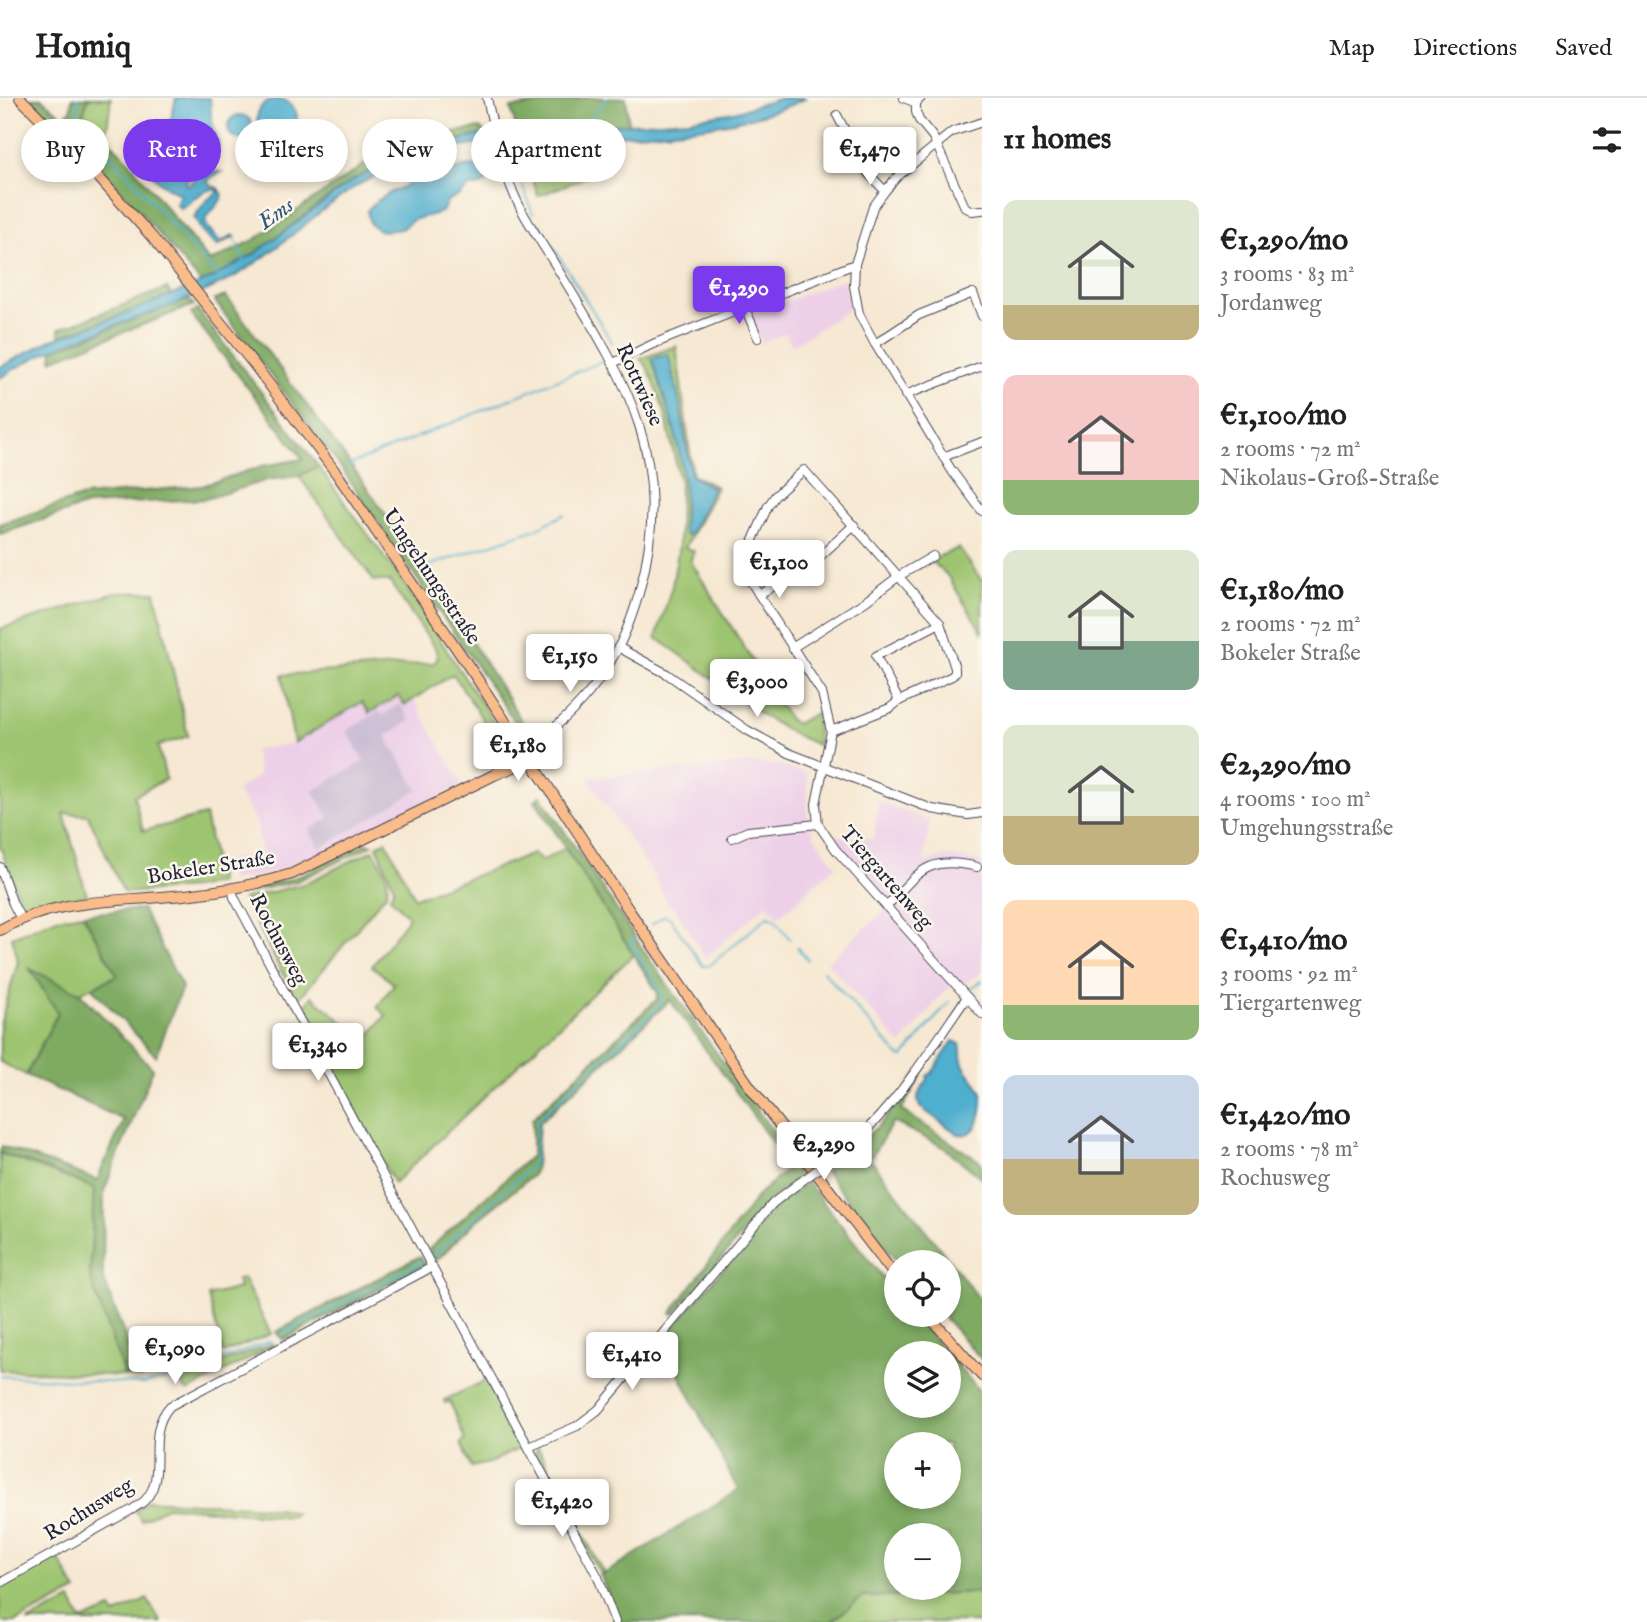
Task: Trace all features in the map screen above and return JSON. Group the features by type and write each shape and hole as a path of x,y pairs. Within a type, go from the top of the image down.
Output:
{"main road":[{"name":"Umgehungsstraße","path":"20,98 99,178 152,237 337,474 751,1088 884,1261"},
{"name":"Bokeler Straße","path":"0,930 42,911 70,905 194,894 271,880 320,862 494,775 526,756"},
{"path":"939,1327 982,1376"}],"street":[{"name":"Rottwiese","path":"487,98 499,149 521,208 613,363 639,421 649,458 652,496 650,543 645,572 637,602 618,647 597,683 557,728 540,752 526,756"},
{"path":"904,98 918,101 916,111 919,120 937,144 965,206 972,211 982,210"},
{"path":"837,116 867,172 885,191"},
{"path":"981,509 943,457 874,344 859,314 854,286 855,264 873,207 885,191 897,177 952,132 982,122"},
{"path":"613,363 653,344 855,264"},
{"path":"874,344 919,315 973,293 982,316"},
{"path":"745,308 758,338"},
{"path":"905,395 982,366"},
{"path":"943,457 982,442"},
{"path":"804,470 854,525 940,623 955,673 890,708 831,731 822,693 743,569 744,556 775,496 804,470"},
{"path":"759,595 816,560 854,525"},
{"path":"792,648 866,601 898,576 933,556"},
{"path":"900,701 876,656 940,623"},
{"path":"618,647 667,674 747,730 789,753 932,809 968,815 982,813"},
{"name":"Tiergartenweg","path":"831,731 816,799 818,824 836,850 982,1014"},
{"path":"733,838 756,829 818,824"},
{"path":"887,906 917,873 931,865 946,862 977,867"},
{"path":"0,867 21,919"},
{"name":"Rochusweg","path":"232,888 234,897 598,1577 615,1622"},
{"path":"529,1447 577,1426 598,1410 773,1203 851,1145 884,1115 967,998"},
{"name":"Rochusweg","path":"0,1583 133,1509 147,1498 154,1484 157,1427 170,1406 432,1267"}],"shaded area":[{"path":"844,279 851,308 792,346 786,333 762,343 750,315"},
{"path":"399,695 405,705 414,700 462,785 317,855 270,873 230,881 225,861 261,853 257,824 237,790 259,775 254,750 294,743 362,702"},
{"path":"400,704 410,721 386,736 418,790 320,848 309,830 329,818 313,791 364,761 347,731 379,711 382,715"},
{"path":"755,763 778,765 807,774 808,815 815,838 836,866 779,917 767,904 705,958 588,778"},
{"path":"878,801 930,821 924,862 946,856 980,863 982,867 982,972 962,985 945,990 901,1045 827,962 891,905 830,835 874,839"}],"green space":[{"path":"31,98 41,98 63,117 71,110 72,98 88,98 83,114 88,119 51,119"},
{"path":"88,98 111,98 108,119 89,119 83,113"},
{"path":"585,98 626,98 629,125 626,125 626,119 514,119 511,108"},
{"path":"471,129 471,137 457,140 457,132"},
{"path":"109,141 123,155 123,182 145,182 210,262 254,240 339,182 348,182 348,176 362,166 362,175 335,192 261,249 222,274 201,283 109,178"},
{"path":"533,182 574,182 538,196"},
{"path":"167,288 172,296 59,337 59,329"},
{"path":"226,296 418,560 524,725 517,725 341,468 214,300"},
{"path":"189,299 194,305 52,360 53,350"},
{"path":"197,309 318,466 299,476 267,480 206,499 87,505 0,534 0,524 84,496 202,486 262,466 303,459 191,314"},
{"path":"676,346 693,475 717,487 685,548 694,551 691,559 693,565 789,719 796,724 816,713 818,745 754,710 656,638 672,586 679,546 680,482 665,413 653,380 640,359","holes":["668,354 680,404 691,476 713,488 690,534 683,530 684,483 680,449 662,389"]},
{"path":"318,466 400,578 509,746 505,754 453,674 405,705 398,696 369,713 362,702 294,743 282,675 434,663 438,658 435,648 389,581 374,581 299,476"},
{"path":"959,548 982,581 982,632 947,575 930,560"},
{"path":"155,592 188,736 158,746 166,779 134,796 143,831 205,815 219,882 194,888 124,893 88,815 64,813 87,896 21,904 0,846 0,629 115,593"},
{"path":"541,796 648,957 803,1174 771,1200 674,1314 671,1313 760,1193 790,1167 670,1000 539,1123 536,1166 532,1176 476,1221 435,1262 429,1249 532,1155 532,1119 657,999 658,993 535,800"},
{"path":"386,841 415,898 533,854 542,861 565,848 634,954 394,1183 304,1013 304,1008 312,996 365,1041 386,1015 377,1007 394,984 372,966 409,917 390,897 394,887 377,846"},
{"path":"366,843 372,845 297,881 239,894 241,891 294,878"},
{"path":"373,850 387,877 386,894 297,1001 243,899 304,884"},
{"path":"142,909 182,987 156,1056 92,988 117,975 83,914"},
{"path":"83,914 118,975 80,993 31,970 58,1013 26,1075 0,1062 0,1025 18,961 12,937 57,918"},
{"path":"30,969 80,993 153,1069 104,1191 103,1277 140,1378 125,1376 90,1278 94,1188 0,1153 2,1146 97,1180 124,1120 26,1075 58,1013"},
{"path":"918,1072 922,1075 901,1110 981,1162 982,1178 942,1146 893,1122 870,1159 941,1250 888,1250 825,1171 854,1149 886,1118"},
{"path":"0,1153 94,1188 90,1278 125,1376 0,1370"},
{"path":"807,1182 884,1279 884,1327 924,1327 936,1341 884,1341 884,1418 961,1418 961,1369 982,1394 982,1592 961,1593 961,1523 884,1523 884,1596 862,1597 831,1622 618,1622 601,1576 738,1490 662,1341 776,1206"},
{"path":"420,1256 425,1265 283,1340 276,1332"},
{"path":"961,1275 982,1302 982,1360 953,1327 961,1327"},
{"path":"243,1278 271,1334 223,1353 208,1296 239,1288 237,1279"},
{"path":"273,1344 188,1391 184,1389 179,1378"},
{"path":"487,1380 522,1447 489,1463 471,1467 461,1443 465,1440 450,1402 445,1403 444,1400"},
{"path":"538,1447 604,1574 601,1576 535,1453"},
{"path":"148,1500 264,1507 295,1513 290,1517 168,1506 142,1520 135,1511"},
{"path":"56,1555 77,1591 15,1622 0,1622 0,1584"},
{"path":"982,1592 982,1622 831,1622 862,1597 884,1596 884,1600 961,1600 961,1593"},
{"path":"147,1599 161,1622 27,1622 71,1600 82,1621 111,1609 115,1615"}],"water":[{"path":"176,98 209,98 212,119 171,119"},
{"path":"782,98 806,98 743,120 674,131 626,135 626,124 688,120 734,112"},
{"path":"277,99 291,105 297,119 257,119 263,105"},
{"path":"240,115 249,118 235,119 235,138 231,136 228,127 231,118"},
{"path":"471,138 471,145 457,148 457,141"},
{"path":"471,166 471,182 487,182 469,187 459,196 448,200 442,212 413,220 401,229 379,230 370,224 367,211 386,195 413,182 457,182 457,169"},
{"path":"362,176 362,182 365,182 228,280 200,294 54,349 0,378 0,367 49,341 120,316 210,279 256,253"},
{"path":"161,182 187,182 186,185 189,185 192,182 208,182 209,185 219,188 223,195 205,221 221,242 233,235 236,238 217,246 203,233 194,217 206,201 220,191 203,192 180,208 176,204 180,194"},
{"path":"668,354 680,404 691,476 713,488 690,534 686,535 683,530 684,485 677,443 652,359"},
{"path":"953,1041 960,1044 963,1063 982,1094 978,1122 971,1132 965,1134 958,1134 918,1103 918,1096 928,1079 927,1076 932,1073"}],"waterway":[{"path":"77,98 78,118 217,275"},
{"path":"589,119 607,98"},
{"path":"521,182 533,214"},
{"path":"539,224 612,342"},
{"path":"235,239 244,260"},
{"path":"347,466 603,361"},
{"path":"417,570 536,529 565,514"},
{"path":"651,925 665,915 670,918 703,966 709,966 768,916 774,918 790,939"},
{"path":"433,1255 534,1164 537,1121 662,1003 662,994 630,942 635,939"},
{"path":"797,947 808,960"},
{"path":"823,971 899,1056 903,1057 949,1002"},
{"path":"971,988 982,981"},
{"path":"281,1335 421,1262"},
{"path":"182,1374 271,1341"},
{"path":"0,1376 144,1384 169,1378"}],"water label":[{"name":"Ems","path":"276,214"}]}
